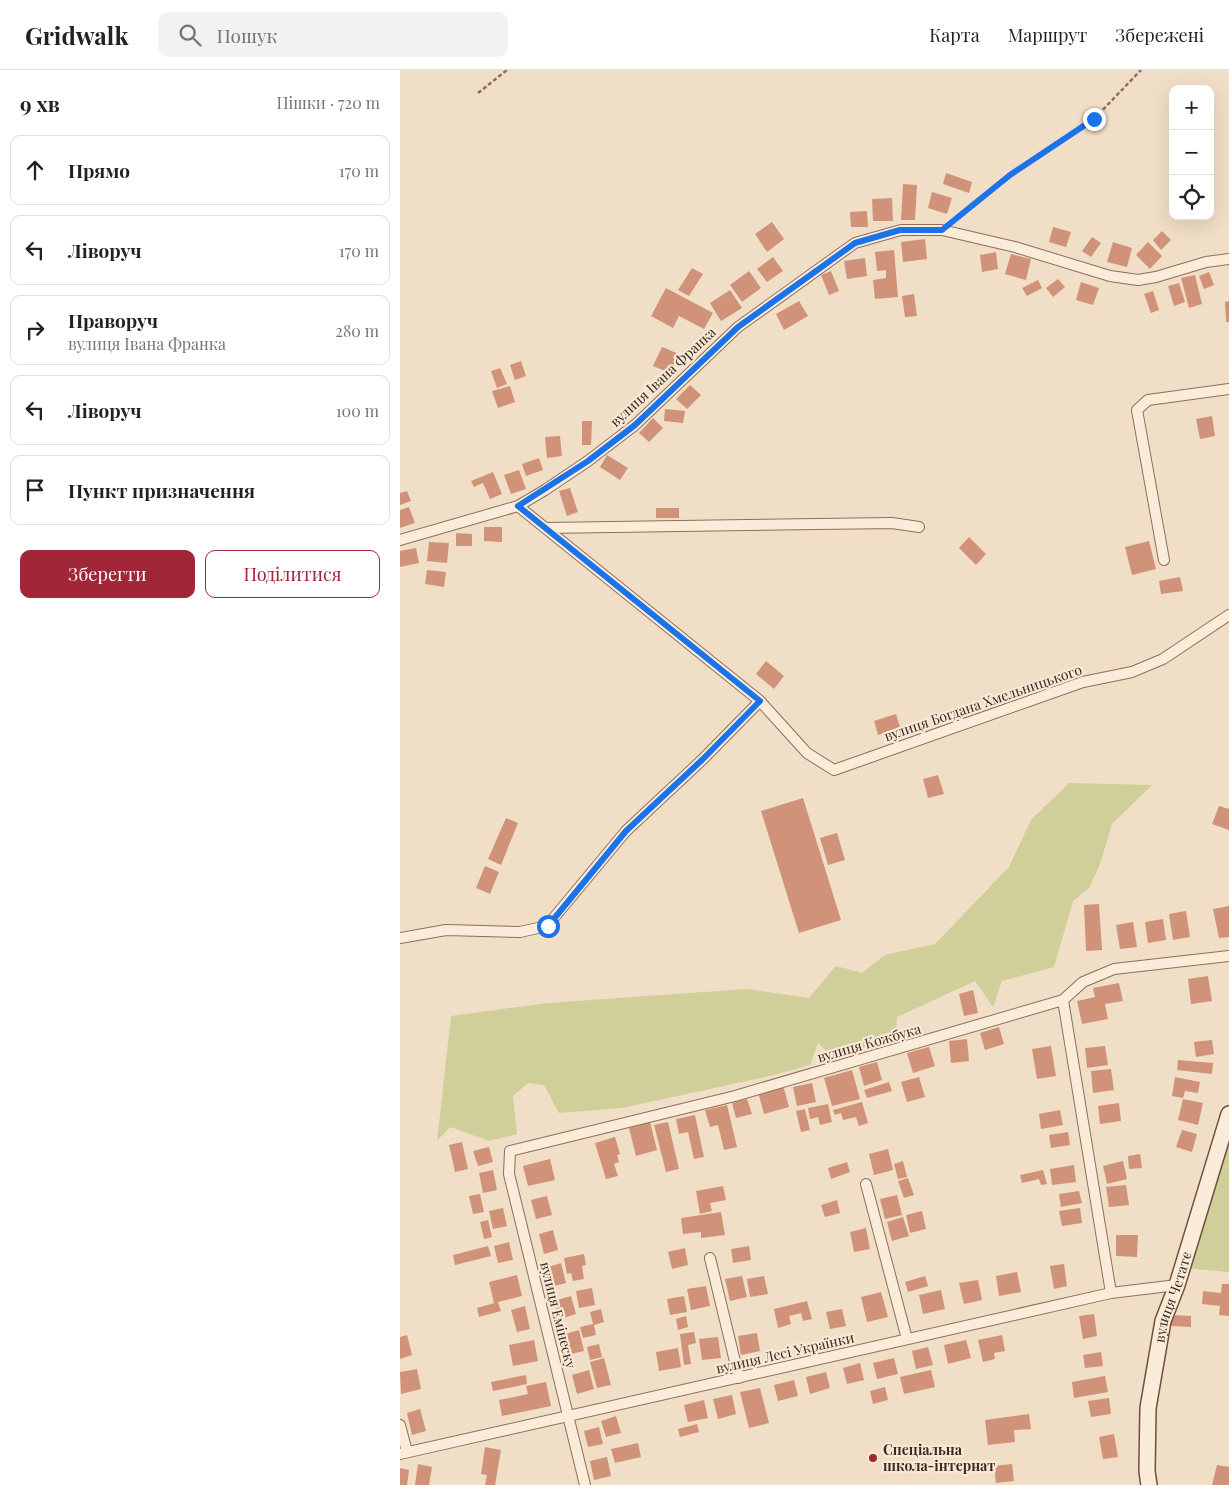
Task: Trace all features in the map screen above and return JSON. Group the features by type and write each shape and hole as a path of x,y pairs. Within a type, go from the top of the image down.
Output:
{"street":[{"name":"вулиця Івана Франка","path":"400,540 518,506 588,461 635,425 738,327 855,243 900,230 942,230 1015,247 1110,276 1138,280 1156,278 1206,262 1229,259"},
{"path":"1164,560 1137,410 1148,400 1229,389"},
{"name":"вулиця Богдана Хмельницького","path":"518,506 760,701 807,754 834,770 1083,682 1132,672 1163,659 1229,615"},
{"path":"545,528 892,523 919,527"},
{"path":"400,938 446,930 520,932 548,926 626,831 703,759 760,701"},
{"name":"вулиця Кожбука","path":"510,1151 735,1096 1063,1000 1083,982 1114,968 1229,956"},
{"path":"1063,1000 1111,1293"},
{"name":"вулиця Четатє","path":"1149,1485 1147,1471 1148,1408 1163,1321 1177,1285 1229,1114"},
{"name":"вулиця Емінеску","path":"510,1151 509,1174 585,1485"},
{"path":"866,1184 907,1339"},
{"path":"710,1258 739,1378"},
{"name":"вулиця Лесі Українки","path":"404,1453 1111,1293 1177,1285"},
{"path":"400,1425 404,1453"}],"path":[{"path":"478,93 507,70"},
{"path":"942,230 1010,175 1094,119 1141,70"}],"shaded area":[{"path":"1069,783 1152,785 1112,824 1100,864 1089,888 1073,901 1054,967 1002,981 993,1007 975,981 897,1017 896,1039 832,1057 818,1043 810,1065 774,1075 622,1108 559,1113 544,1085 528,1083 513,1096 517,1134 489,1141 450,1127 437,1141 451,1016 548,1003 747,989 809,998 836,966 862,973 885,955 935,944 1009,867 1031,820"},
{"path":"1229,1118 1229,1272 1181,1268"}],"building":[{"path":"946,173 972,182 969,193 943,184"},
{"path":"903,184 917,185 915,220 901,220"},
{"path":"932,192 952,198 947,214 928,208"},
{"path":"892,198 893,221 873,221 872,199"},
{"path":"867,211 868,227 851,227 850,212"},
{"path":"772,222 784,239 767,252 755,234"},
{"path":"1053,227 1071,232 1066,247 1049,242"},
{"path":"1162,231 1171,240 1161,250 1153,240"},
{"path":"1092,237 1101,243 1091,257 1082,251"},
{"path":"925,239 927,259 903,262 901,242"},
{"path":"1113,242 1132,248 1127,267 1107,262"},
{"path":"1148,242 1162,256 1150,269 1136,255"},
{"path":"894,250 898,297 875,299 873,280 886,278 886,270 877,271 875,252"},
{"path":"996,252 998,269 982,272 980,255"},
{"path":"1011,254 1031,259 1026,280 1005,274"},
{"path":"773,257 783,271 767,282 757,269"},
{"path":"865,258 867,276 847,279 844,261"},
{"path":"692,268 703,274 689,296 678,290"},
{"path":"749,271 761,288 742,302 730,285"},
{"path":"831,271 839,291 829,295 821,275"},
{"path":"1209,272 1214,285 1204,289 1199,276"},
{"path":"1195,275 1202,304 1189,308 1181,278"},
{"path":"1058,279 1065,287 1053,297 1046,288"},
{"path":"1038,280 1042,288 1027,296 1022,288"},
{"path":"1081,282 1099,288 1093,305 1076,300"},
{"path":"1179,283 1185,302 1174,306 1168,286"},
{"path":"666,288 713,313 704,329 679,316 673,328 651,316"},
{"path":"730,290 742,308 721,321 710,303"},
{"path":"1153,291 1159,310 1151,313 1144,294"},
{"path":"914,294 917,316 905,317 902,296"},
{"path":"799,301 808,316 784,330 776,314"},
{"path":"1229,301 1229,322 1226,322 1225,302"},
{"path":"662,347 679,354 670,373 653,366"},
{"path":"521,361 526,376 515,380 510,365"},
{"path":"500,368 507,384 497,388 491,371"},
{"path":"690,385 701,395 687,409 676,399"},
{"path":"510,386 515,402 498,408 492,391"},
{"path":"665,409 685,411 683,423 664,421"},
{"path":"1212,416 1215,436 1200,439 1196,419"},
{"path":"653,418 663,428 649,442 639,433"},
{"path":"582,421 592,421 591,445 582,445"},
{"path":"560,436 562,456 547,458 545,437"},
{"path":"607,455 628,468 620,480 600,467"},
{"path":"539,458 543,470 526,476 522,464"},
{"path":"519,470 526,489 511,494 504,475"},
{"path":"493,472 502,494 490,499 483,483 474,487 471,481"},
{"path":"570,488 578,512 567,516 559,491"},
{"path":"407,491 411,501 400,505 400,493"},
{"path":"409,507 415,523 400,528 400,510"},
{"path":"656,508 679,508 679,518 656,518"},
{"path":"484,527 502,527 502,542 484,541"},
{"path":"456,533 472,534 472,546 456,546"},
{"path":"969,537 986,554 976,565 959,548"},
{"path":"1149,541 1156,569 1132,575 1125,547"},
{"path":"429,542 449,543 447,563 427,561"},
{"path":"416,548 419,563 400,567 400,551"},
{"path":"427,570 446,572 444,587 425,584"},
{"path":"1180,577 1183,591 1161,594 1159,581"},
{"path":"766,661 784,676 774,689 756,674"},
{"path":"896,714 900,727 878,735 874,721"},
{"path":"938,775 944,794 928,798 923,779"},
{"path":"803,798 841,920 799,933 761,811"},
{"path":"1219,806 1229,809 1229,830 1212,824"},
{"path":"506,818 518,823 501,865 488,859"},
{"path":"837,833 845,860 828,865 820,838"},
{"path":"485,866 499,872 490,894 476,888"},
{"path":"1099,904 1102,950 1086,951 1084,905"},
{"path":"1229,906 1229,937 1219,938 1213,909"},
{"path":"1186,911 1190,937 1173,940 1169,914"},
{"path":"1163,919 1166,940 1148,943 1145,922"},
{"path":"1133,922 1137,947 1120,949 1116,925"},
{"path":"1208,976 1212,1001 1191,1004 1188,979"},
{"path":"1119,983 1123,1001 1105,1004 1108,1019 1082,1024 1077,1001 1095,997 1093,988"},
{"path":"973,990 978,1013 964,1016 959,994"},
{"path":"999,1027 1004,1044 985,1050 980,1033"},
{"path":"967,1039 969,1061 951,1063 949,1041"},
{"path":"1212,1040 1214,1054 1196,1057 1194,1042"},
{"path":"1051,1046 1056,1076 1037,1079 1032,1049"},
{"path":"1105,1046 1108,1065 1087,1068 1085,1048"},
{"path":"929,1047 935,1066 913,1073 907,1053"},
{"path":"1178,1060 1213,1063 1212,1074 1177,1070"},
{"path":"877,1062 882,1080 864,1086 859,1067"},
{"path":"1111,1069 1114,1090 1093,1093 1091,1071"},
{"path":"852,1070 860,1099 832,1106 824,1078"},
{"path":"919,1077 925,1097 907,1102 901,1082"},
{"path":"1175,1077 1200,1082 1198,1093 1185,1091 1183,1098 1172,1096"},
{"path":"889,1082 892,1091 867,1098 864,1090"},
{"path":"812,1083 816,1102 797,1106 793,1087"},
{"path":"783,1085 789,1107 764,1114 758,1092"},
{"path":"747,1099 752,1114 736,1118 732,1103"},
{"path":"1183,1099 1203,1103 1198,1125 1178,1120"},
{"path":"862,1102 868,1123 859,1126 856,1117 843,1120 841,1113 835,1115 833,1110"},
{"path":"1119,1103 1121,1121 1100,1124 1098,1106"},
{"path":"828,1104 832,1122 820,1125 818,1117 810,1119 808,1108"},
{"path":"727,1105 737,1147 724,1150 718,1125 710,1127 705,1110"},
{"path":"805,1109 810,1130 801,1132 796,1111"},
{"path":"1060,1110 1063,1125 1041,1129 1039,1114"},
{"path":"695,1115 704,1157 694,1159 688,1132 679,1134 676,1119"},
{"path":"650,1122 657,1150 636,1156 629,1128"},
{"path":"668,1122 679,1169 666,1172 654,1125"},
{"path":"1182,1130 1197,1134 1192,1152 1176,1147"},
{"path":"1068,1132 1070,1145 1051,1148 1049,1135"},
{"path":"615,1137 620,1154 617,1155 619,1162 614,1164 618,1176 606,1179 595,1143"},
{"path":"462,1142 468,1169 455,1172 449,1145"},
{"path":"489,1147 493,1162 478,1166 473,1151"},
{"path":"888,1149 893,1170 874,1175 869,1154"},
{"path":"1140,1154 1142,1168 1129,1169 1128,1156"},
{"path":"550,1159 555,1180 528,1186 523,1166"},
{"path":"903,1161 907,1177 898,1179 894,1164"},
{"path":"1123,1161 1127,1179 1107,1184 1103,1166"},
{"path":"847,1162 850,1172 831,1179 828,1168"},
{"path":"1074,1165 1076,1182 1052,1185 1050,1169"},
{"path":"493,1170 497,1190 483,1193 479,1173"},
{"path":"1043,1170 1047,1184 1041,1185 1039,1179 1022,1183 1020,1175"},
{"path":"908,1178 914,1195 904,1198 898,1181"},
{"path":"1126,1185 1129,1205 1109,1207 1106,1187"},
{"path":"723,1186 726,1200 710,1203 712,1211 700,1214 696,1191"},
{"path":"1079,1191 1082,1203 1061,1207 1059,1194"},
{"path":"480,1194 484,1212 473,1214 469,1196"},
{"path":"897,1195 902,1215 885,1219 880,1199"},
{"path":"547,1196 552,1215 536,1219 531,1200"},
{"path":"837,1200 840,1213 825,1217 821,1205"},
{"path":"503,1208 507,1226 493,1229 489,1211"},
{"path":"1080,1208 1082,1223 1062,1226 1059,1211"},
{"path":"922,1211 926,1229 910,1233 906,1215"},
{"path":"721,1212 725,1235 701,1238 701,1232 683,1234 681,1218"},
{"path":"903,1217 909,1236 892,1241 887,1222"},
{"path":"488,1220 492,1237 484,1239 480,1222"},
{"path":"866,1228 870,1249 854,1252 850,1232"},
{"path":"553,1230 558,1250 544,1254 539,1234"},
{"path":"1116,1235 1138,1235 1137,1257 1116,1256"},
{"path":"509,1242 513,1260 498,1263 494,1246"},
{"path":"488,1246 491,1256 455,1265 453,1255"},
{"path":"749,1246 751,1260 733,1263 731,1249"},
{"path":"685,1248 688,1265 672,1269 668,1252"},
{"path":"584,1254 586,1265 582,1266 584,1279 573,1281 571,1273 567,1274 564,1258"},
{"path":"561,1263 566,1283 550,1287 545,1268"},
{"path":"1064,1264 1067,1286 1054,1289 1050,1266"},
{"path":"1017,1272 1021,1292 999,1296 996,1276"},
{"path":"517,1275 522,1296 494,1303 489,1282"},
{"path":"742,1276 747,1297 730,1301 725,1279"},
{"path":"764,1276 768,1294 750,1297 747,1279"},
{"path":"925,1276 928,1286 908,1292 905,1282"},
{"path":"978,1280 982,1300 964,1304 959,1283"},
{"path":"1222,1284 1229,1284 1229,1316 1219,1315 1220,1306 1202,1304 1203,1291 1221,1293"},
{"path":"706,1286 710,1306 691,1310 687,1289"},
{"path":"592,1288 595,1305 579,1308 576,1291"},
{"path":"941,1290 945,1309 923,1314 919,1295"},
{"path":"881,1292 888,1317 867,1322 861,1297"},
{"path":"571,1296 576,1314 560,1319 554,1301"},
{"path":"684,1296 687,1312 670,1315 667,1299"},
{"path":"807,1301 812,1319 803,1321 801,1313 789,1316 791,1324 778,1328 774,1309"},
{"path":"498,1302 501,1311 479,1317 477,1308"},
{"path":"525,1306 530,1329 517,1332 511,1310"},
{"path":"601,1309 604,1322 594,1325 596,1335 583,1338 580,1327 593,1324 590,1312"},
{"path":"842,1309 846,1326 830,1329 826,1312"},
{"path":"1094,1314 1097,1336 1083,1339 1079,1316"},
{"path":"1171,1315 1191,1316 1191,1327 1171,1326"},
{"path":"686,1316 688,1327 678,1330 676,1319"},
{"path":"579,1330 584,1351 567,1355 562,1335"},
{"path":"694,1332 696,1343 688,1345 691,1364 684,1365 680,1334"},
{"path":"757,1333 760,1351 741,1355 738,1336"},
{"path":"407,1335 412,1355 400,1359 400,1337"},
{"path":"1002,1335 1005,1351 994,1353 995,1359 983,1362 978,1340"},
{"path":"718,1337 721,1358 702,1360 699,1339"},
{"path":"534,1340 538,1361 513,1366 509,1345"},
{"path":"966,1340 971,1358 948,1364 944,1345"},
{"path":"599,1344 602,1357 590,1360 587,1347"},
{"path":"928,1347 933,1365 916,1369 912,1351"},
{"path":"678,1348 681,1367 659,1371 656,1352"},
{"path":"1101,1352 1103,1366 1085,1368 1083,1355"},
{"path":"604,1358 611,1385 597,1388 590,1362"},
{"path":"894,1358 898,1374 877,1379 873,1363"},
{"path":"860,1363 864,1380 847,1384 843,1368"},
{"path":"417,1369 421,1389 401,1394 400,1372"},
{"path":"589,1370 594,1389 577,1394 572,1375"},
{"path":"931,1370 935,1387 904,1394 900,1377"},
{"path":"826,1372 830,1388 810,1394 806,1377"},
{"path":"526,1375 527,1384 493,1391 491,1382"},
{"path":"1105,1376 1108,1392 1074,1398 1072,1382"},
{"path":"794,1380 798,1396 778,1401 774,1385"},
{"path":"546,1382 551,1406 502,1416 499,1400 528,1394 526,1386"},
{"path":"885,1387 888,1400 873,1404 870,1391"},
{"path":"760,1388 769,1423 749,1428 740,1392"},
{"path":"732,1395 736,1414 718,1419 713,1399"},
{"path":"1109,1398 1111,1414 1091,1417 1088,1401"},
{"path":"704,1400 708,1418 688,1422 684,1405"},
{"path":"420,1409 426,1431 412,1435 407,1413"},
{"path":"1029,1414 1031,1429 1014,1430 1015,1442 988,1445 985,1420"},
{"path":"616,1416 621,1433 606,1437 601,1421"},
{"path":"697,1424 699,1432 680,1437 678,1429"},
{"path":"599,1427 603,1444 588,1447 584,1431"},
{"path":"1114,1434 1118,1457 1103,1459 1099,1437"},
{"path":"638,1443 641,1457 615,1463 611,1449"},
{"path":"485,1447 501,1450 495,1485 485,1485 487,1475 481,1474"},
{"path":"607,1457 611,1476 594,1480 590,1461"},
{"path":"418,1464 432,1467 429,1485 415,1485"},
{"path":"1012,1464 1014,1481 996,1483 994,1466"},
{"path":"1217,1465 1229,1467 1229,1485 1212,1485"},
{"path":"400,1468 409,1470 407,1485 400,1485"}],"place":[{"name":"Спеціальна школа-інтернат","path":"873,1458"}],"route":[{"path":"548,926 626,831 703,759 760,701 518,506 546,490 588,461 635,425 738,327 855,243 900,230 942,230 1010,175 1094,119"}]}
